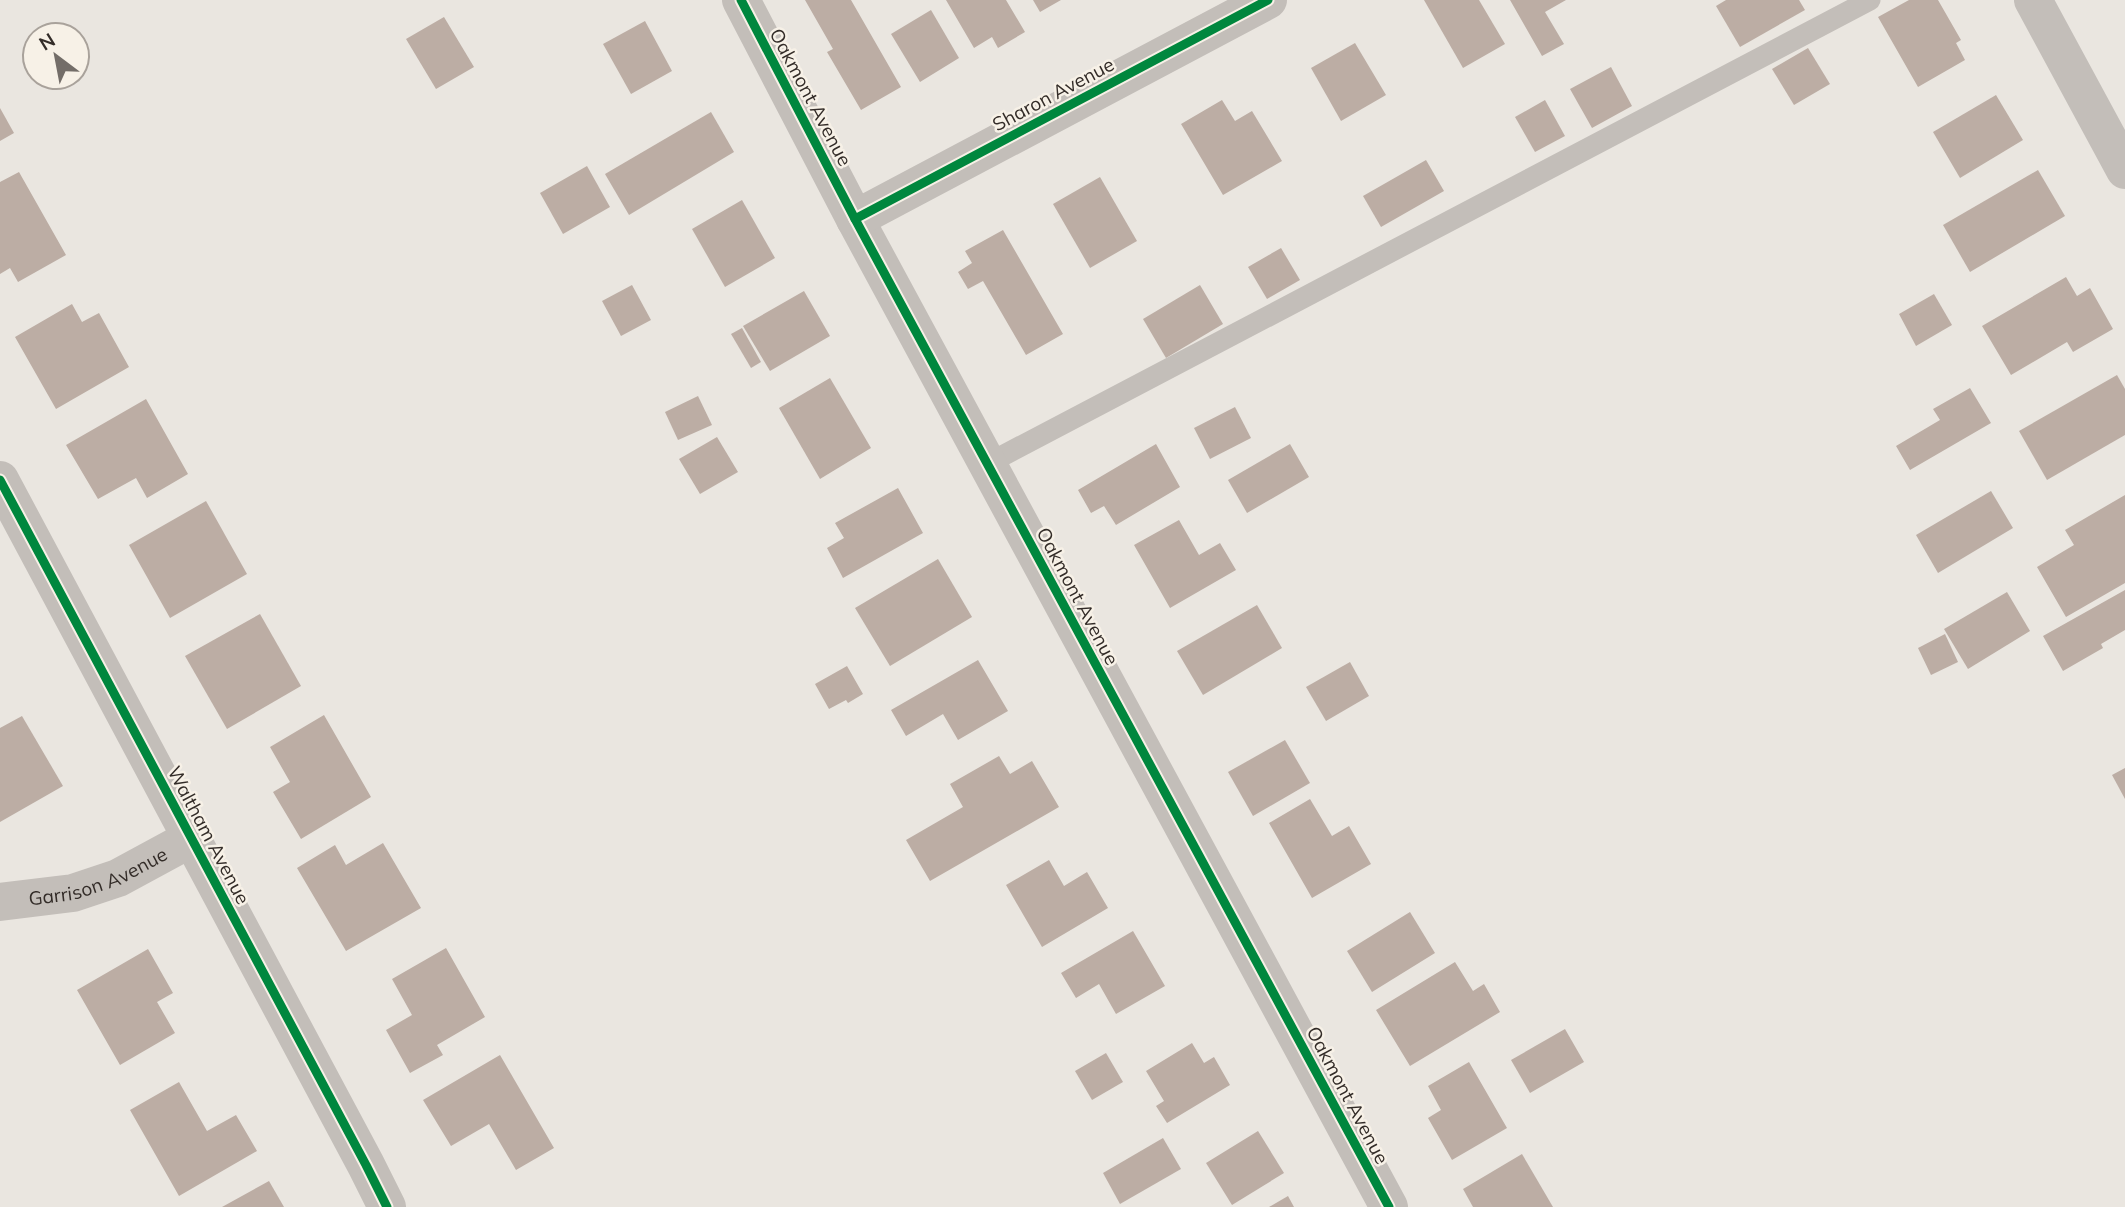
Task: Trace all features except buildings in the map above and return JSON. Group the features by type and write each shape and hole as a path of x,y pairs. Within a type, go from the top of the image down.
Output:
{"street":[{"name":"Oakmont Avenue","path":"741,0 855,219 1389,1207"},
{"name":"Sharon Avenue","path":"855,219 1268,0"},
{"path":"2033,0 2125,170"},
{"name":"Waltham Avenue","path":"0,480 387,1207"},
{"name":"Garrison Avenue","path":"0,902 73,893 118,878 190,839"}],"lane":[{"path":"987,464 1870,0"}],"cycle path":[{"path":"741,0 855,219 1389,1207"},
{"path":"855,219 1268,0"},
{"path":"0,480 387,1207"}]}
